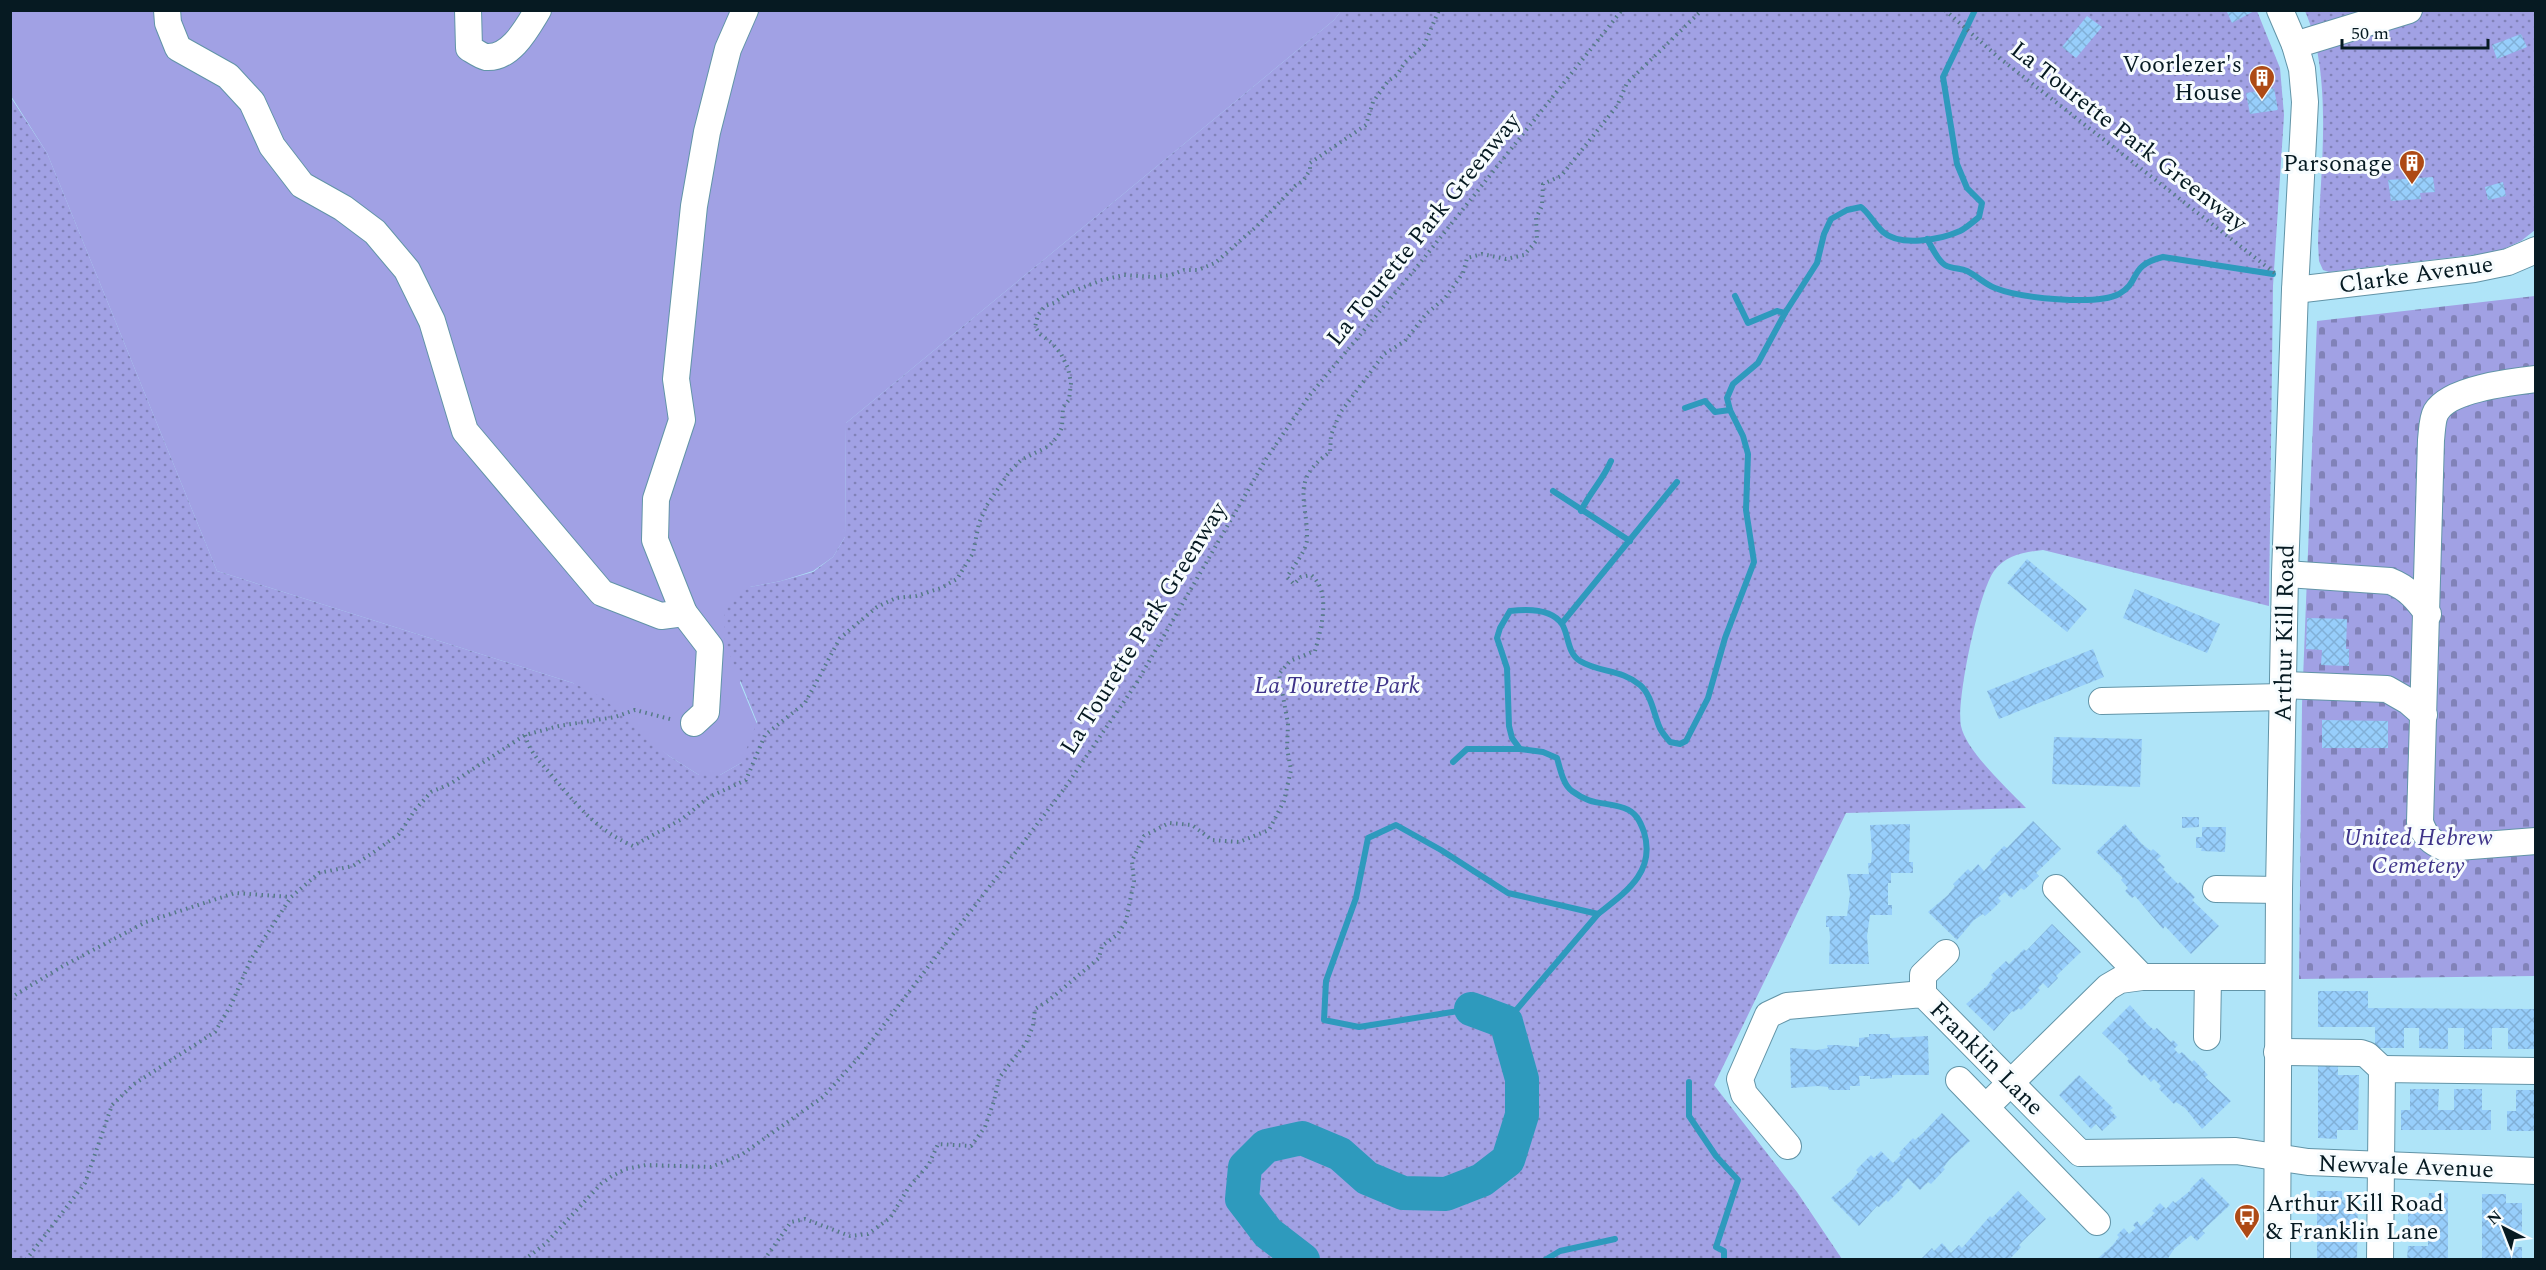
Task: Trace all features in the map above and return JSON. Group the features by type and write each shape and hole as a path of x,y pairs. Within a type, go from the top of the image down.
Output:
{"street":[{"path":"167,10 168,23 178,48 228,76 252,102 272,146 302,185 343,208 375,232 407,270 432,321 465,431 602,594 661,616 684,613"},
{"path":"468,10 469,48 485,57 503,54 521,36 538,10"},
{"path":"694,723 706,712 710,648 684,613 655,540 656,499 682,420 676,379 694,206 705,142 728,50 745,10"},
{"name":"Arthur Kill Road","path":"2277,1260 2277,1052 2285,574 2295,286 2305,102 2302,69 2295,45 2280,10"},
{"path":"2295,45 2409,10"},
{"name":"Clarke Avenue","path":"2295,286 2474,268 2508,262 2535,250"},
{"path":"2535,379 2470,391 2449,398 2435,413 2431,440 2430,551 2420,822 2424,834 2432,843 2445,848 2535,841"},
{"path":"2390,581 2405,575 2430,551"},
{"path":"2285,574 2390,581 2402,586 2412,594 2428,614"},
{"path":"2102,701 2283,691 2387,689 2411,676 2426,660"},
{"path":"2387,689 2409,701 2424,715"},
{"path":"2056,888 2142,977"},
{"path":"2216,889 2279,890"},
{"path":"1923,994 1923,975 1946,953"},
{"path":"1986,1107 2108,987 2120,980 2142,977 2278,977"},
{"path":"2207,1037 2208,977"},
{"name":"Franklin Lane","path":"1788,1146 1748,1100 1740,1086 1742,1071 1768,1015 1786,1006 1923,994 2080,1153"},
{"path":"2277,1052 2361,1053 2367,1055 2382,1069 2535,1071"},
{"path":"2380,1260 2382,1069"},
{"path":"1959,1080 2097,1222"},
{"path":"2055,1178 2080,1153 2236,1151 2277,1157"},
{"name":"Newvale Avenue","path":"2277,1157 2308,1162 2535,1171"}],"path":[{"path":"525,735 530,752 580,810 616,839 633,846 682,819 709,797 746,780 765,735 805,703 840,638 877,607 897,598 916,596 941,588 957,579 973,553 979,523 987,506 1010,471 1021,460 1049,446 1058,435 1062,427 1063,407 1069,400 1071,383 1061,354 1053,343 1041,335 1035,327 1038,315 1045,306 1054,303 1066,294 1102,280 1124,275 1154,277 1171,275 1215,264 1257,226 1295,186 1303,181 1310,170 1310,163 1366,125 1373,102 1388,81 1397,75 1405,62 1424,45 1439,10"},
{"name":"La Tourette Park Greenway","path":"525,1259 545,1244 612,1176 626,1169 646,1165 711,1167 741,1155 824,1097 860,1056 1064,789 1130,693 1266,459 1309,396 1416,268 1622,10"},
{"path":"764,1260 791,1222 805,1219 850,1236 868,1234 890,1218 909,1187 929,1164 938,1144 971,1146 985,1127 999,1078 1026,1043 1033,1026 1035,1009 1048,1002 1100,958 1102,946 1118,934 1126,921 1134,881 1132,861 1144,836 1169,823 1192,825 1212,840 1239,842 1269,830 1284,801 1291,771 1287,748 1288,724 1278,674 1290,661 1315,651 1323,622 1322,596 1317,580 1311,575 1301,577 1294,584 1287,577 1307,543 1302,486 1316,462 1330,452 1331,435 1340,413 1384,354 1406,341 1426,314 1445,298 1463,273 1467,258 1482,254 1506,260 1524,255 1537,240 1536,219 1542,206 1543,184 1561,176 1568,169 1617,106 1628,82 1702,10"},
{"name":"La Tourette Park Greenway","path":"1946,10 1998,57 2277,275 2295,286"},
{"path":"26,1260 85,1183 112,1105 134,1084 215,1032 232,1003 251,959 291,897 319,873 353,866 399,834 415,810 431,792 450,784 525,735 559,726 615,717 635,710 694,723"},
{"path":"10,998 63,966 146,922 235,893 291,897"}],"green space":[{"path":"10,11 1341,11 1334,20 846,423 845,537 833,557 813,571 781,581 750,587 740,683 764,741 741,763 720,775 699,775 669,756 573,683 217,571 47,153 11,96"},
{"name":"La Tourette Park","path":"1341,11 2257,11 2280,68 2284,115 2273,286 2269,606 2043,550 2016,555 2004,561 1994,571 1988,582 1976,622 1965,671 1960,713 1961,726 1964,736 1979,758 2026,808 1846,813 1714,1085 1797,1192 1842,1259 11,1259 10,96 47,153 217,571 573,683 602,697 669,756 699,775 720,775 741,763 757,722 725,643 724,616 730,600 750,587 813,572 833,557 845,537 846,423 1334,20"},
{"path":"2305,11 2535,11 2535,230 2521,241 2497,252 2329,272 2323,270 2319,261 2318,243 2323,125 2320,65"},
{"name":"United Hebrew Cemetery","path":"2535,296 2535,976 2299,979 2302,705 2317,321"}],"building":[{"path":"2226,10 2256,10 2232,23"},
{"path":"2087,16 2102,27 2076,58 2062,47"},
{"path":"2521,34 2527,47 2497,59 2492,45"},
{"name":"Voorlezer's House","path":"2274,88 2278,110 2250,114 2246,93"},
{"name":"Parsonage","path":"2433,177 2435,192 2420,193 2421,199 2391,201 2388,180"},
{"path":"2503,182 2506,196 2488,200 2485,187"},
{"path":"2027,559 2087,609 2067,632 2007,583"},
{"path":"2135,589 2220,624 2207,653 2123,618"},
{"path":"2307,618 2347,619 2346,649 2349,649 2349,666 2321,665 2322,650 2306,649"},
{"path":"2093,649 2104,677 1999,719 1987,691"},
{"path":"2322,720 2388,721 2388,748 2322,748"},
{"path":"2054,737 2142,739 2140,787 2052,784"},
{"path":"2182,817 2199,817 2199,827 2182,828"},
{"path":"2033,821 2061,849 2036,873 2039,876 2024,890 2021,888 2011,898 2005,892 1998,898 2001,901 1993,909 1985,916 1983,914 1974,920 1957,940 1928,912 1948,895 1955,886 1953,884 1968,869 1971,872 1978,864 1984,871 1992,862 1990,860 2004,846 2007,848"},
{"path":"1910,824 1909,862 1913,862 1913,873 1891,873 1891,883 1888,883 1888,905 1892,905 1892,915 1870,915 1867,936 1869,964 1829,964 1830,937 1829,927 1826,927 1826,916 1847,916 1850,894 1847,874 1869,874 1868,863 1871,863 1872,851 1870,825"},
{"path":"2125,824 2142,844 2161,856 2157,860 2165,867 2163,869 2195,897 2192,900 2219,926 2191,954 2165,926 2163,929 2135,896 2132,898 2125,891 2128,888 2121,880 2123,878 2096,852"},
{"path":"2202,827 2226,827 2225,852 2201,851 2202,848 2196,848 2196,837 2202,837"},
{"path":"2052,924 2081,952 2056,976 2058,978 2048,988 2043,983 2038,988 2040,990 2021,1010 2019,1008 2012,1011 1994,1031 1966,1004 1987,986 1993,977 1991,975 2006,961 2009,964 2024,949 2026,951"},
{"path":"2318,991 2368,991 2368,1008 2535,1009 2535,1049 2508,1049 2508,1028 2492,1028 2492,1049 2464,1049 2464,1028 2448,1028 2448,1049 2419,1048 2419,1028 2404,1028 2404,1048 2375,1048 2375,1027 2318,1027"},
{"path":"2130,1005 2154,1030 2157,1028 2171,1042 2173,1040 2178,1045 2174,1049 2179,1054 2182,1052 2192,1062 2194,1060 2208,1075 2205,1077 2231,1101 2202,1129 2185,1108 2176,1102 2174,1104 2159,1089 2161,1086 2154,1079 2151,1082 2144,1074 2142,1076 2127,1061 2129,1059 2102,1033"},
{"path":"1869,1034 1890,1034 1890,1038 1928,1036 1929,1075 1892,1075 1892,1078 1870,1079 1870,1076 1859,1076 1860,1086 1850,1086 1850,1090 1829,1090 1828,1087 1818,1086 1791,1088 1790,1048 1817,1050 1828,1048 1827,1045 1859,1047 1859,1038 1869,1037"},
{"path":"2318,1066 2338,1066 2338,1075 2359,1075 2358,1130 2337,1130 2337,1139 2318,1138"},
{"path":"2079,1075 2113,1108 2110,1110 2117,1117 2102,1131 2096,1124 2091,1129 2059,1095"},
{"path":"2410,1089 2439,1089 2438,1110 2454,1110 2454,1089 2482,1089 2482,1110 2491,1110 2491,1130 2401,1130 2401,1110 2410,1110"},
{"path":"2516,1090 2535,1090 2535,1131 2507,1131 2507,1111 2516,1111"},
{"path":"1942,1113 1970,1141 1950,1159 1943,1168 1945,1169 1931,1184 1928,1182 1920,1190 1908,1178 1901,1185 1903,1187 1888,1202 1886,1200 1879,1207 1877,1206 1859,1226 1831,1198 1852,1180 1858,1172 1856,1170 1871,1155 1874,1158 1881,1151 1893,1163 1913,1138 1915,1140"},
{"path":"2202,1177 2230,1205 2202,1231 2205,1233 2197,1241 2191,1235 2174,1249 2167,1260 2096,1260 2112,1246 2119,1237 2117,1235 2124,1228 2129,1234 2136,1228 2133,1225 2137,1221 2141,1226 2155,1213 2152,1211 2160,1203 2166,1209 2173,1201 2175,1203 2191,1190"},
{"path":"2018,1191 2046,1219 2019,1245 2021,1247 2009,1260 1920,1260 1932,1248 1934,1251 1942,1243 1951,1253 1959,1245 1962,1248 1990,1216 1992,1218"},
{"path":"2317,1191 2342,1191 2342,1200 2358,1200 2357,1260 2317,1260"},
{"path":"2429,1193 2448,1193 2448,1260 2407,1260 2408,1246 2428,1246 2428,1230 2408,1230 2408,1202 2428,1202"},
{"path":"2482,1194 2506,1194 2506,1203 2522,1203 2522,1231 2506,1231 2506,1247 2522,1247 2522,1260 2482,1260"}],"waterway":[{"path":"1471,1009 1359,1027 1324,1020 1326,981 1356,898 1368,838 1396,825 1441,850 1508,893 1598,914 1619,898 1636,880 1646,859 1647,846 1644,832 1635,814 1624,808 1579,796 1566,785 1557,758 1543,752 1520,749 1512,738 1509,726 1507,668 1497,638 1500,628 1510,611 1531,610 1551,615 1562,624 1570,649 1576,658 1588,665 1625,676 1640,685 1650,699 1665,736 1670,742 1680,744 1686,741 1708,698 1725,638 1754,562 1746,510 1748,454 1727,398 1733,384 1758,363 1785,313 1817,263 1824,234 1831,219 1847,210 1861,207 1890,237 1910,241 1952,234 1962,230 1979,217 1982,203 1967,188 1957,164 1943,77 1975,10"},
{"path":"1927,239 1942,263 1967,271 1995,288 2022,295 2058,299 2093,300 2119,294 2131,284 2139,269 2163,257 2273,274"},
{"path":"1735,296 1748,323 1777,311 1785,313"},
{"path":"1685,408 1705,401 1715,412 1730,410"},
{"path":"1581,511 1611,461"},
{"path":"1562,623 1677,482"},
{"path":"1553,491 1630,541"},
{"path":"1453,762 1467,749 1520,749"},
{"path":"1506,1022 1598,914"},
{"path":"1303,1260 1268,1233 1242,1199 1245,1167 1266,1146 1302,1138 1340,1154 1367,1178 1403,1193 1446,1194 1482,1180 1508,1160 1522,1115 1522,1079 1506,1022 1471,1009"},
{"path":"1689,1082 1689,1116 1716,1156 1738,1180 1716,1247 1724,1251 1724,1260"},
{"path":"1545,1260 1560,1251 1615,1239"}],"place":[{"name":"Voorlezer's House","path":"2262,101"},
{"name":"Parsonage","path":"2412,186"},
{"name":"Arthur Kill Road & Franklin Lane","path":"2247,1240"}]}
